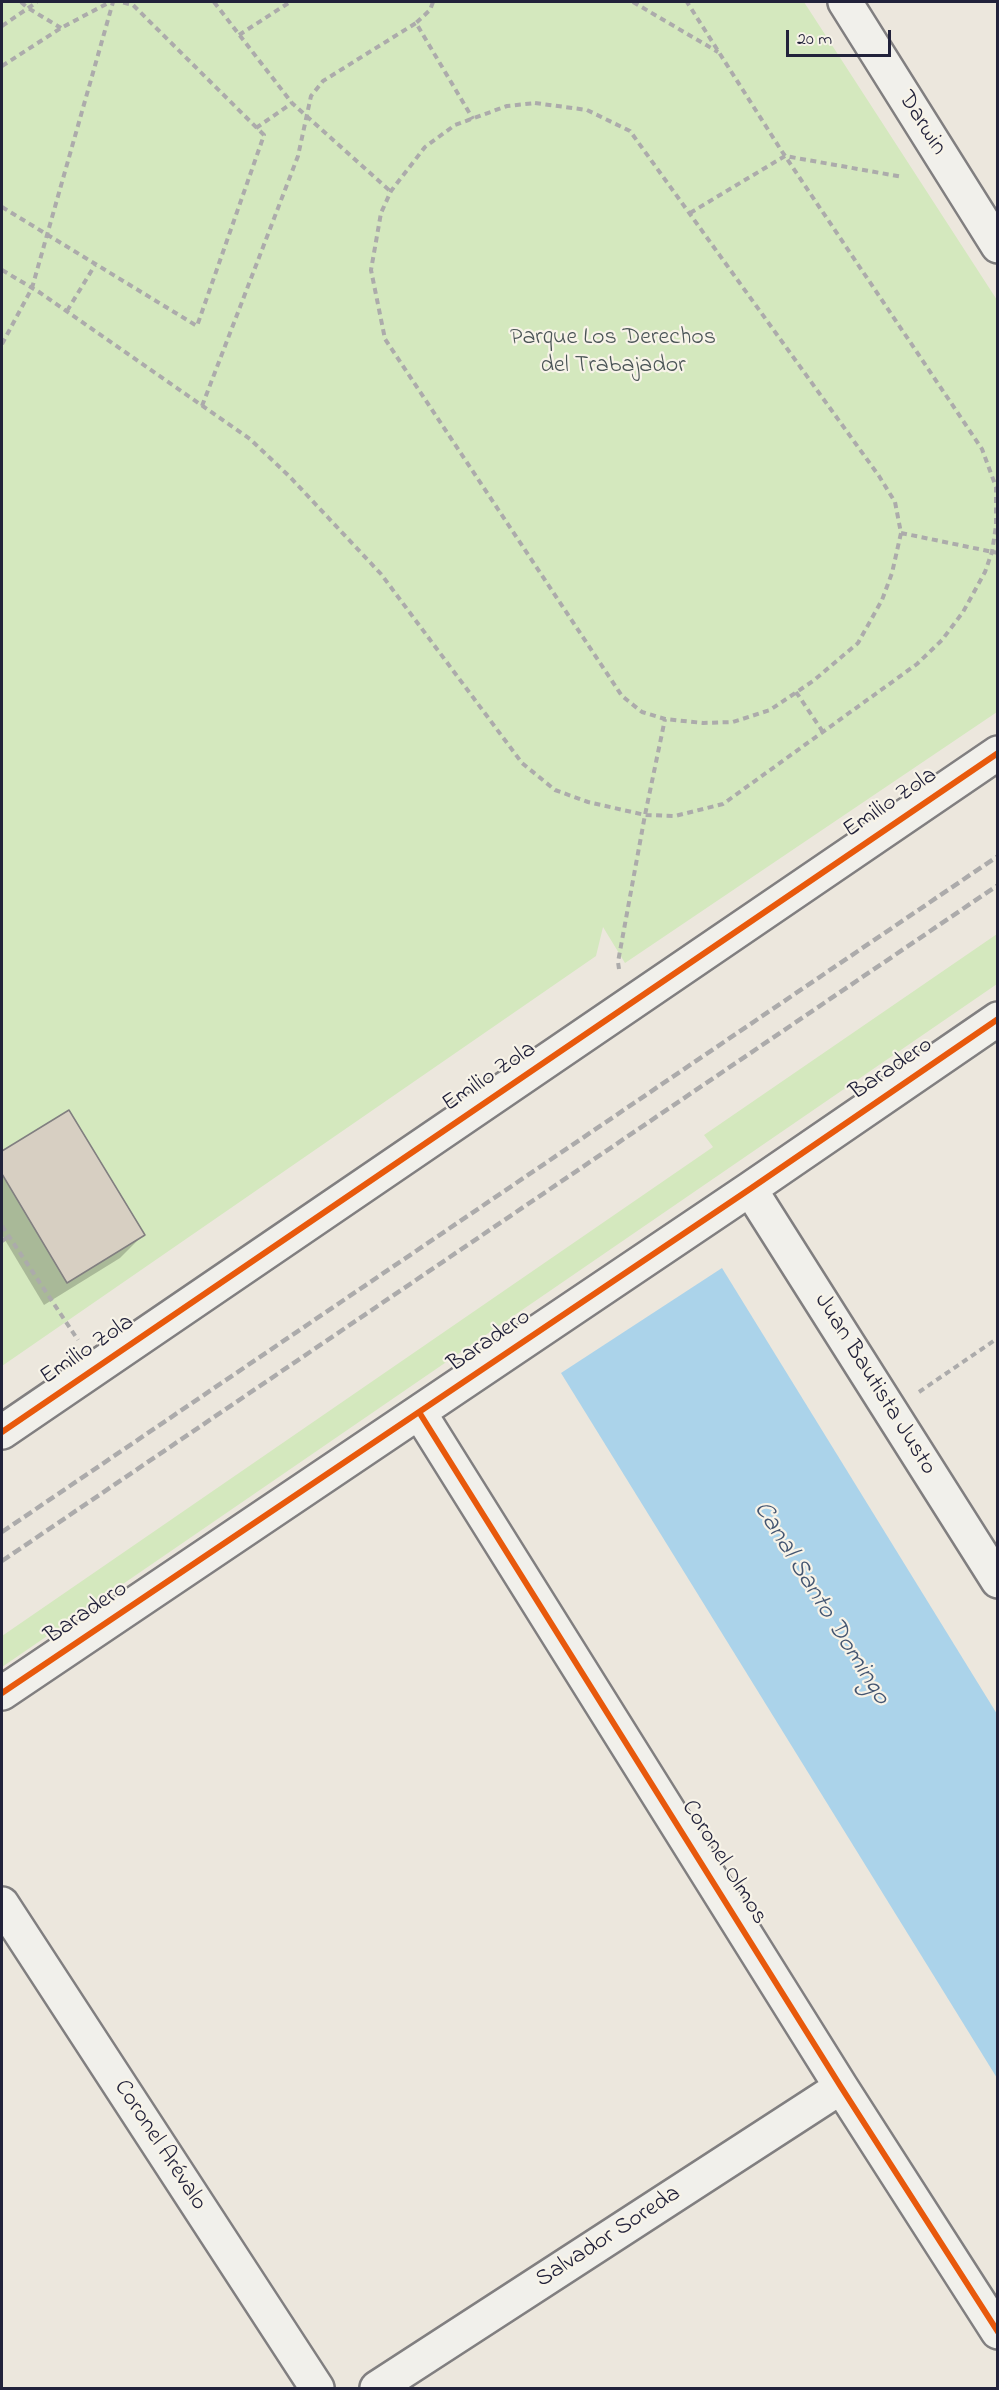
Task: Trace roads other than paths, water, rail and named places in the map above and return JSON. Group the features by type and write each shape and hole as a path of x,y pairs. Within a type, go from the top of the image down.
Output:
{"street":[{"name":"Darwin","path":"846,2 998,246"},
{"name":"Emilio Zola","path":"2,1432 998,753"},
{"name":"Baradero","path":"2,1693 998,1020"},
{"name":"Juan Bautista Justo","path":"750,1189 998,1581"},
{"name":"Coronel Olmos","path":"419,1412 841,2087 998,2332"},
{"name":"Coronel Arévalo","path":"2,1904 317,2388"},
{"name":"Salvador Soreda","path":"377,2388 841,2087"}],"water":[{"name":"Canal Santo Domingo","path":"722,1268 997,1714 997,2078 561,1373"}],"railway":[{"path":"2,1532 998,856"},
{"path":"2,1561 998,885"}],"park label":[{"name":"Parque Los Derechos del Trabajador","path":"613,353"}]}
